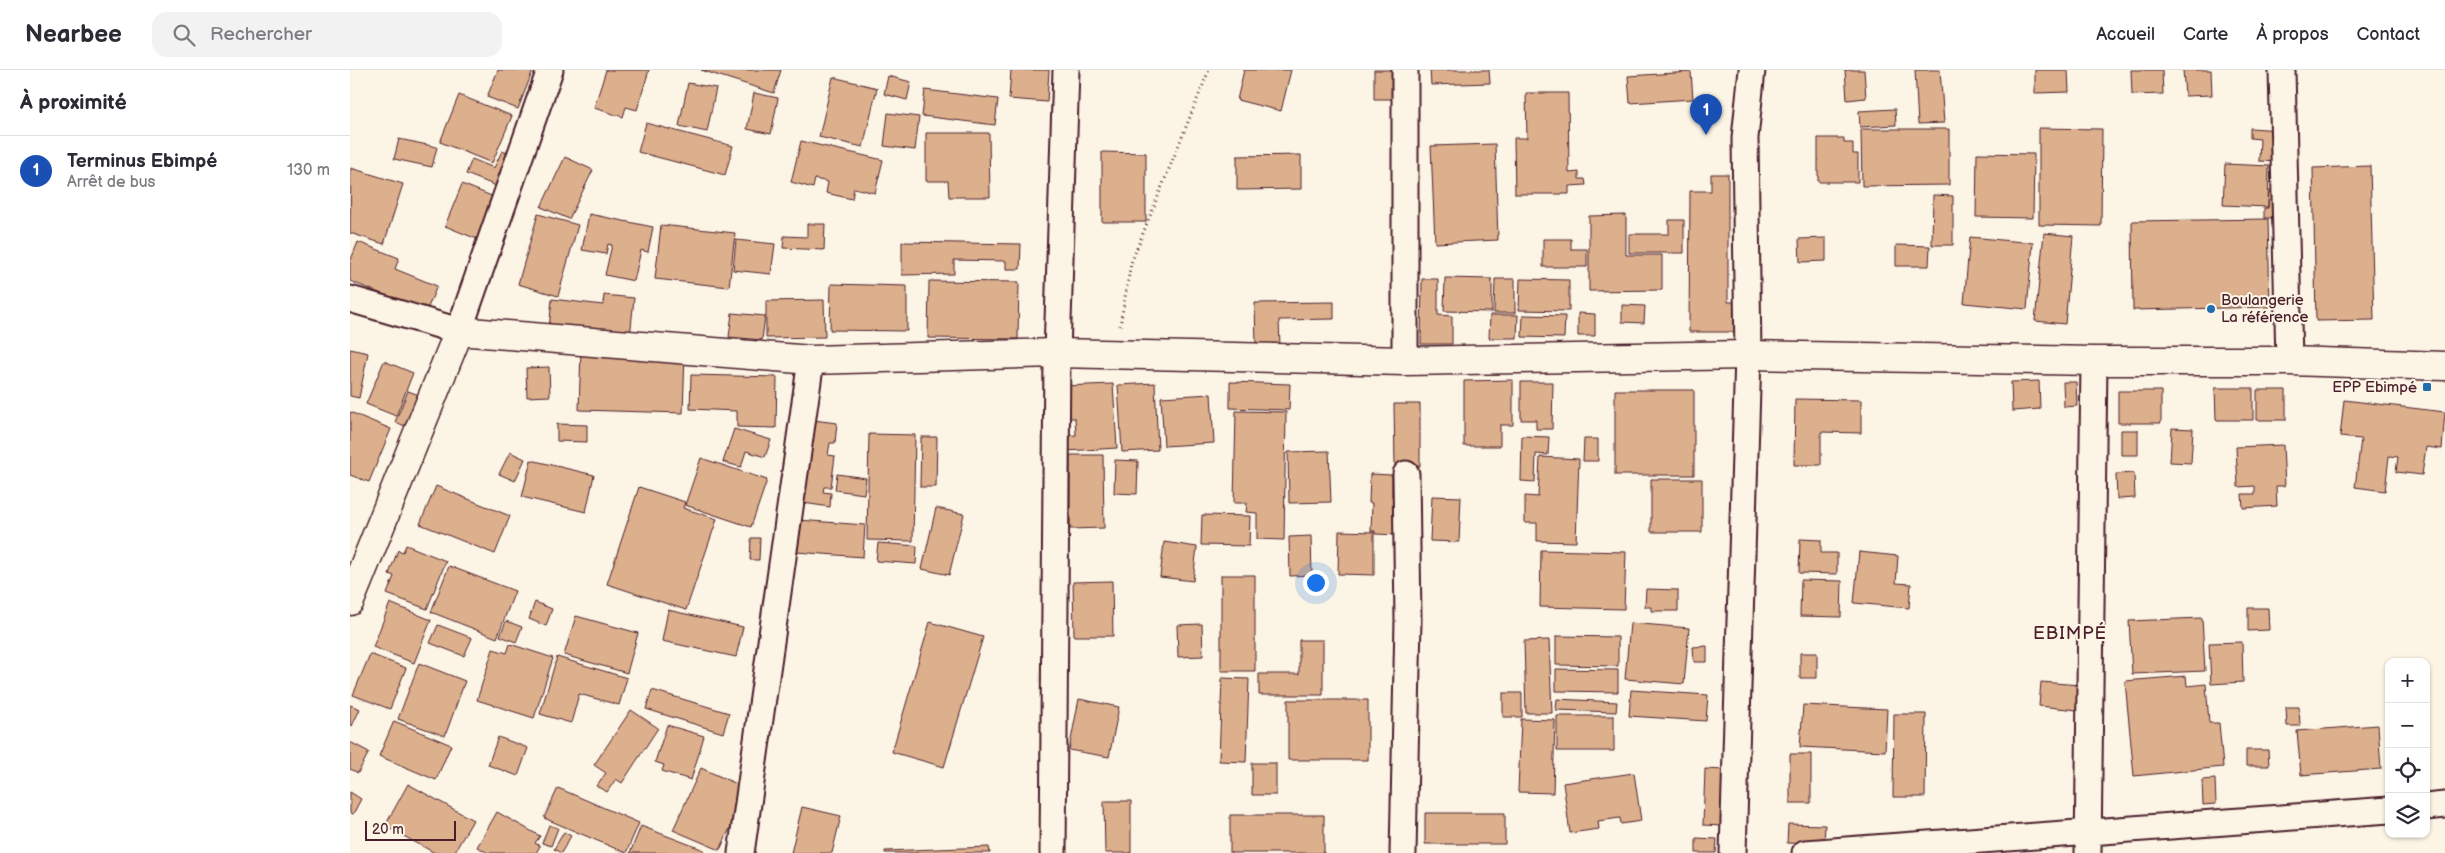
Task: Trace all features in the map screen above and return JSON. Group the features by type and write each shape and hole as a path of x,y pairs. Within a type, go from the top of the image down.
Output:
{"street":[{"path":"350,601 459,331 550,70"},
{"path":"1053,853 1057,353 1066,70"},
{"path":"1405,70 1405,361"},
{"path":"1733,853 1748,355 1745,138 1752,70"},
{"path":"2282,70 2289,361"},
{"path":"350,299 459,331 811,360 1057,353 1405,361 1748,355 2094,361 2289,361 2445,366"},
{"path":"741,853 811,360"},
{"path":"2088,843 2094,361"},
{"path":"1403,853 1408,620 1406,474"},
{"path":"2430,807 2445,805"},
{"path":"1805,853 2088,843 2385,810"}],"path":[{"path":"1115,354 1131,263 1208,70"}],"building":[{"path":"498,70 533,70 518,109 487,97"},
{"path":"606,70 649,70 637,110 626,107 623,117 594,108"},
{"path":"701,70 781,70 774,93"},
{"path":"1011,70 1049,70 1047,102 1009,99"},
{"path":"1244,70 1291,70 1281,111 1237,100"},
{"path":"1374,70 1399,70 1399,99 1374,99"},
{"path":"1430,70 1489,70 1490,83 1431,85"},
{"path":"1845,70 1864,70 1866,98 1847,100"},
{"path":"1915,70 1940,70 1944,123 1918,124"},
{"path":"2035,70 2068,70 2069,92 2035,93"},
{"path":"2131,70 2162,70 2163,94 2132,95"},
{"path":"2183,70 2211,70 2212,95 2185,96"},
{"path":"1691,72 1693,99 1630,103 1628,76"},
{"path":"888,76 911,82 907,100 884,94"},
{"path":"833,77 877,88 863,147 819,137"},
{"path":"688,83 716,88 707,132 679,126"},
{"path":"925,90 998,99 995,125 922,116"},
{"path":"754,93 778,98 771,134 747,129"},
{"path":"1526,93 1568,93 1569,173 1579,172 1579,179 1585,179 1586,185 1569,186 1569,194 1515,194 1514,138 1527,138"},
{"path":"459,95 512,116 492,163 440,142"},
{"path":"1895,109 1896,125 1860,127 1859,111"},
{"path":"888,113 919,117 915,150 884,146"},
{"path":"646,123 733,146 725,175 638,152"},
{"path":"2039,128 2102,129 2101,226 2039,225"},
{"path":"2250,128 2281,130 2280,162 2259,161 2260,139 2250,138"},
{"path":"1861,129 1949,129 1949,185 1862,186"},
{"path":"926,133 989,133 990,197 949,197 948,181 926,181"},
{"path":"1818,138 1844,138 1844,143 1853,143 1853,154 1858,154 1858,182 1818,182"},
{"path":"399,139 437,147 432,167 394,159"},
{"path":"801,141 883,160 875,193 854,188 852,199 826,193 828,182 815,179 813,188 791,182"},
{"path":"1495,144 1498,240 1435,243 1431,146"},
{"path":"502,151 517,157 504,189 466,174 472,159 494,168"},
{"path":"1102,152 1146,153 1146,222 1102,222"},
{"path":"1977,153 2034,154 2033,218 1976,217"},
{"path":"1301,155 1301,189 1237,190 1237,156"},
{"path":"565,157 593,170 569,219 541,207"},
{"path":"2225,164 2269,166 2268,207 2223,205"},
{"path":"2370,166 2374,320 2316,321 2313,168"},
{"path":"351,168 403,184 384,244 350,233"},
{"path":"1711,174 1728,174 1728,302 1741,302 1741,332 1689,332 1690,191 1711,191"},
{"path":"462,184 494,197 477,239 445,226"},
{"path":"2269,191 2278,191 2276,218 2264,218 2264,208 2268,208"},
{"path":"1933,195 1953,196 1953,245 1932,245"},
{"path":"538,214 578,225 558,296 518,284"},
{"path":"589,214 653,227 648,252 641,250 634,281 605,275 612,245 608,244 606,254 582,250"},
{"path":"1626,215 1626,255 1662,255 1662,290 1589,291 1589,216"},
{"path":"2268,219 2270,307 2133,310 2132,221"},
{"path":"1669,220 1684,220 1684,253 1629,253 1629,234 1669,234"},
{"path":"807,224 825,224 824,250 783,248 784,236 807,237"},
{"path":"661,225 735,233 729,287 655,279"},
{"path":"2044,233 2073,236 2065,324 2035,321"},
{"path":"1970,237 2033,243 2027,309 1964,303"},
{"path":"1826,238 1826,261 1800,262 1799,239"},
{"path":"1543,239 1571,239 1571,249 1587,249 1587,267 1543,267"},
{"path":"736,240 775,244 771,274 733,270"},
{"path":"358,242 399,258 395,269 437,286 426,312 350,281 350,262"},
{"path":"902,242 1021,244 1020,269 1006,269 1006,261 954,260 954,274 902,275"},
{"path":"1896,245 1930,246 1929,266 1896,266"},
{"path":"1445,278 1492,279 1492,312 1444,311"},
{"path":"1422,279 1438,279 1438,315 1452,316 1452,344 1421,344"},
{"path":"1495,279 1515,279 1515,313 1494,313"},
{"path":"1520,279 1569,280 1569,311 1519,310"},
{"path":"929,281 1019,282 1018,339 928,338"},
{"path":"831,284 907,286 907,331 830,330"},
{"path":"604,295 634,298 630,337 549,329 552,299 603,305"},
{"path":"824,300 825,337 766,338 766,301"},
{"path":"1334,302 1334,319 1279,320 1280,346 1256,347 1255,303"},
{"path":"1622,305 1645,306 1644,323 1622,322"},
{"path":"732,313 765,316 762,340 729,337"},
{"path":"1578,313 1595,314 1595,336 1578,336"},
{"path":"1490,315 1518,315 1517,338 1489,338"},
{"path":"1523,315 1565,316 1564,338 1522,337"},
{"path":"350,349 368,353 359,398 350,396"},
{"path":"581,350 685,354 683,413 579,410"},
{"path":"384,361 413,373 396,416 366,404"},
{"path":"549,367 550,396 527,397 526,368"},
{"path":"691,375 777,377 776,428 737,427 737,411 690,409"},
{"path":"1513,380 1513,425 1500,425 1500,446 1464,446 1464,381"},
{"path":"2039,381 2040,409 2012,411 2011,382"},
{"path":"1230,382 1290,384 1289,410 1230,408"},
{"path":"1521,382 1553,382 1552,429 1536,429 1536,420 1521,420"},
{"path":"2063,382 2076,382 2077,406 2064,407"},
{"path":"1155,383 1158,450 1122,452 1118,385"},
{"path":"1113,384 1117,448 1066,451 1065,436 1076,435 1075,418 1066,418 1064,386"},
{"path":"2215,388 2253,388 2253,420 2216,420"},
{"path":"1615,390 1694,390 1694,475 1615,475"},
{"path":"2257,390 2286,390 2286,420 2257,420"},
{"path":"408,391 422,396 410,428 395,422"},
{"path":"2118,391 2161,391 2161,423 2118,423"},
{"path":"1211,394 1214,443 1164,446 1161,397"},
{"path":"1795,399 1861,400 1861,433 1821,432 1821,465 1794,465"},
{"path":"2344,400 2445,412 2442,449 2426,447 2422,475 2396,472 2398,457 2389,456 2385,491 2355,487 2361,439 2340,437"},
{"path":"1394,404 1420,404 1420,466 1395,467"},
{"path":"1236,411 1286,412 1284,540 1257,539 1257,513 1246,512 1247,503 1234,503"},
{"path":"350,412 391,429 369,482 350,475"},
{"path":"813,420 837,423 835,443 830,443 828,455 835,456 831,487 824,487 823,492 831,493 830,507 803,503"},
{"path":"557,424 587,425 587,442 557,441"},
{"path":"2172,428 2193,429 2191,463 2170,462"},
{"path":"734,429 771,440 765,457 746,451 741,467 723,462"},
{"path":"2121,430 2138,430 2138,455 2121,455"},
{"path":"869,434 915,435 913,541 867,540"},
{"path":"1522,436 1549,437 1548,455 1536,454 1535,482 1521,481"},
{"path":"921,437 937,437 936,487 920,487"},
{"path":"1584,439 1598,439 1598,461 1583,461"},
{"path":"2283,445 2285,486 2276,486 2277,506 2243,508 2242,494 2255,494 2255,486 2238,487 2236,447"},
{"path":"1329,451 1331,502 1289,503 1288,452"},
{"path":"510,452 525,459 515,481 499,474"},
{"path":"1070,455 1103,455 1104,528 1070,529"},
{"path":"1540,457 1579,459 1576,542 1537,541 1537,523 1525,523 1525,496 1538,497"},
{"path":"701,458 767,480 751,527 685,505"},
{"path":"531,460 594,475 586,512 522,497"},
{"path":"1115,460 1138,461 1137,494 1114,493"},
{"path":"2134,473 2135,498 2117,499 2116,474"},
{"path":"837,474 866,478 864,494 835,490"},
{"path":"1370,474 1392,475 1392,497 1398,497 1398,535 1375,534 1375,531 1371,531 1372,503 1369,503"},
{"path":"1651,479 1702,479 1702,532 1651,532"},
{"path":"436,486 510,516 495,554 420,524"},
{"path":"639,487 685,502 683,508 717,519 686,610 607,584"},
{"path":"1432,496 1461,497 1459,542 1430,541"},
{"path":"936,508 964,514 949,575 922,569"},
{"path":"1202,515 1250,516 1249,546 1201,545"},
{"path":"798,520 865,525 863,557 796,552"},
{"path":"1339,531 1374,532 1374,575 1338,574"},
{"path":"1311,536 1312,575 1290,576 1289,537"},
{"path":"751,538 760,538 759,560 750,560"},
{"path":"1800,539 1821,540 1821,553 1837,553 1837,574 1799,573"},
{"path":"1164,542 1197,547 1193,581 1160,577"},
{"path":"878,543 917,546 916,564 876,561"},
{"path":"406,545 446,561 427,609 387,594 394,576 389,574 398,550 403,552"},
{"path":"1541,550 1626,552 1624,609 1540,607"},
{"path":"1859,552 1898,556 1896,583 1911,584 1909,608 1854,603"},
{"path":"449,566 515,591 497,638 431,612"},
{"path":"1221,575 1255,575 1255,671 1221,671"},
{"path":"1801,580 1842,581 1841,617 1800,616"},
{"path":"1112,581 1113,636 1074,636 1073,582"},
{"path":"1646,589 1678,590 1678,611 1651,611 1651,607 1645,607"},
{"path":"535,602 552,609 546,626 529,619"},
{"path":"390,603 431,620 414,663 373,647"},
{"path":"2248,608 2268,608 2269,630 2248,631"},
{"path":"668,610 743,627 736,657 662,641"},
{"path":"576,616 638,633 627,673 564,655"},
{"path":"2202,618 2205,671 2132,674 2129,621"},
{"path":"506,621 522,627 516,642 500,636"},
{"path":"930,622 983,637 944,767 892,752"},
{"path":"1630,623 1689,628 1684,684 1625,679"},
{"path":"1202,624 1203,656 1178,657 1177,625"},
{"path":"438,625 472,638 464,656 430,643"},
{"path":"1556,636 1618,637 1618,666 1556,665"},
{"path":"1299,640 1323,640 1323,695 1259,695 1259,674 1299,674"},
{"path":"1549,640 1552,713 1526,713 1524,641"},
{"path":"2242,642 2243,682 2211,684 2209,643"},
{"path":"510,644 553,658 534,718 477,700 493,649 507,653"},
{"path":"1707,646 1707,662 1694,662 1693,647"},
{"path":"1800,653 1817,653 1817,678 1800,678"},
{"path":"370,654 406,668 390,709 353,695"},
{"path":"557,657 627,678 619,705 579,694 571,723 540,714"},
{"path":"419,663 465,681 445,736 398,719"},
{"path":"1556,669 1618,670 1618,692 1556,691"},
{"path":"2186,676 2187,686 2206,684 2209,723 2219,723 2223,767 2134,776 2125,681"},
{"path":"1222,678 1249,679 1246,762 1219,761"},
{"path":"2041,682 2080,685 2077,710 2039,706"},
{"path":"652,690 729,713 723,733 646,709"},
{"path":"1631,690 1708,695 1706,721 1629,716"},
{"path":"1503,693 1522,693 1522,717 1503,717"},
{"path":"1079,699 1119,707 1109,757 1069,750"},
{"path":"1557,699 1617,702 1616,712 1556,710"},
{"path":"1288,700 1368,700 1368,760 1288,760"},
{"path":"350,705 360,709 352,726 350,725"},
{"path":"1803,705 1887,709 1885,751 1800,747"},
{"path":"2286,707 2299,707 2300,726 2287,726"},
{"path":"631,710 658,728 622,783 616,779 607,792 596,786 606,773 594,765"},
{"path":"1894,714 1926,714 1925,797 1893,797"},
{"path":"1557,716 1614,716 1614,751 1557,751"},
{"path":"1521,719 1555,720 1553,793 1518,792"},
{"path":"394,721 451,745 436,780 379,756"},
{"path":"667,725 704,736 691,780 662,771 664,765 655,762"},
{"path":"2378,725 2381,769 2301,775 2297,731"},
{"path":"498,737 528,748 518,776 488,765"},
{"path":"350,742 369,752 358,773 350,769"},
{"path":"2246,750 2268,750 2269,766 2246,766"},
{"path":"1790,754 1811,754 1811,803 1790,803"},
{"path":"1252,763 1276,763 1276,795 1252,795"},
{"path":"701,768 748,789 720,850 673,830"},
{"path":"1705,769 1725,770 1723,826 1703,825"},
{"path":"1634,773 1641,821 1621,824 1620,818 1598,821 1599,829 1570,833 1563,783"},
{"path":"2215,779 2216,804 2203,805 2202,780"},
{"path":"408,784 473,820 454,853 435,853 385,826"},
{"path":"558,788 639,823 626,853 544,818"},
{"path":"350,792 361,799 353,814 350,813"},
{"path":"1104,801 1131,801 1131,853 1105,853"},
{"path":"802,807 841,816 832,853 791,853"},
{"path":"497,812 540,836 535,843 540,846 536,853 488,853 477,847"},
{"path":"1425,813 1505,813 1505,844 1425,844"},
{"path":"1230,815 1324,815 1324,853 1230,853"},
{"path":"1788,824 1825,825 1824,844 1787,843"},
{"path":"549,825 558,828 551,846 542,843"},
{"path":"641,826 704,850 703,853 630,853"},
{"path":"564,832 571,836 561,853 554,849"},
{"path":"1696,838 1717,839 1716,853 1696,853"},
{"path":"989,847 990,853 885,853 885,851"}],"place":[{"name":"Terminus Ebimpé","path":"1706,135"},
{"name":"Boulangerie La référence","path":"2211,309"},
{"name":"EPP Ebimpé","path":"2427,387"}],"district":[{"name":"EBIMPÉ","path":"2070,633"}]}
